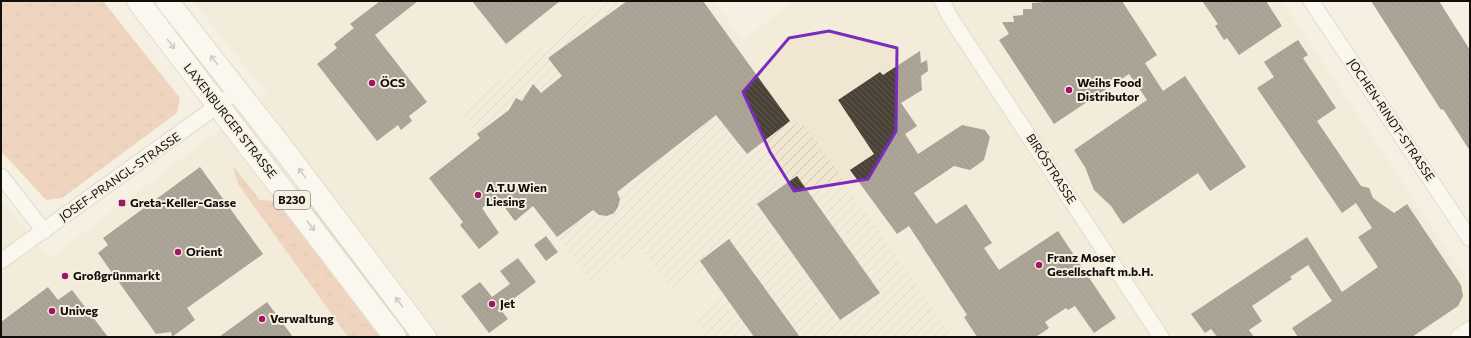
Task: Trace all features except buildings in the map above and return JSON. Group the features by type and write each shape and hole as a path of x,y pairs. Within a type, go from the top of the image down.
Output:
{"main road":[{"name":"LAXENBURGER STRASSE","path":"138,1 276,179 395,337"},
{"name":"LAXENBURGER STRASSE","path":"167,1 238,91 425,337"}],"street":[{"name":"BIRÓSTRASSE","path":"942,1 950,17 1161,337"},
{"name":"JOCHEN-RINDT-STRASSE","path":"1311,1 1470,239"},
{"name":"JOSEF-PRANGL-STRASSE","path":"1,262 219,107 238,91"},
{"path":"1,176 44,230"},
{"path":"1458,337 1470,329"}],"highlighted area":[{"path":"829,31 897,48 896,131 868,179 794,191 770,152 743,92 789,38"}],"shaded area":[{"path":"193,1 714,1 742,41 794,1 1282,1 1470,284 1470,337 1,337 1,199 49,259 267,94"},
{"path":"603,1 703,1 790,121 805,126 952,334 948,337 708,337 694,318 724,297 704,270 670,289 639,246 591,281 459,111"}],"green space":[{"path":"1,1 103,1 180,98 177,113 62,198 46,200 1,151"},
{"path":"233,166 260,200 276,201 380,337 348,337 238,184"},
{"path":"293,185 336,234 415,337 404,337 291,187"}],"place":[{"name":"ÖCS","path":"372,83"},
{"name":"Weihs Food Distributor","path":"1069,90"},
{"name":"A.T.U Wien Liesing","path":"478,195"},
{"name":"Greta-Keller-Gasse","path":"122,203"},
{"name":"Orient","path":"178,252"},
{"name":"Franz Moser Gesellschaft m.b.H.","path":"1039,265"},
{"name":"Großgrünmarkt","path":"65,276"},
{"name":"Jet","path":"492,304"},
{"name":"Univeg","path":"52,311"},
{"name":"Verwaltung","path":"262,319"}]}
